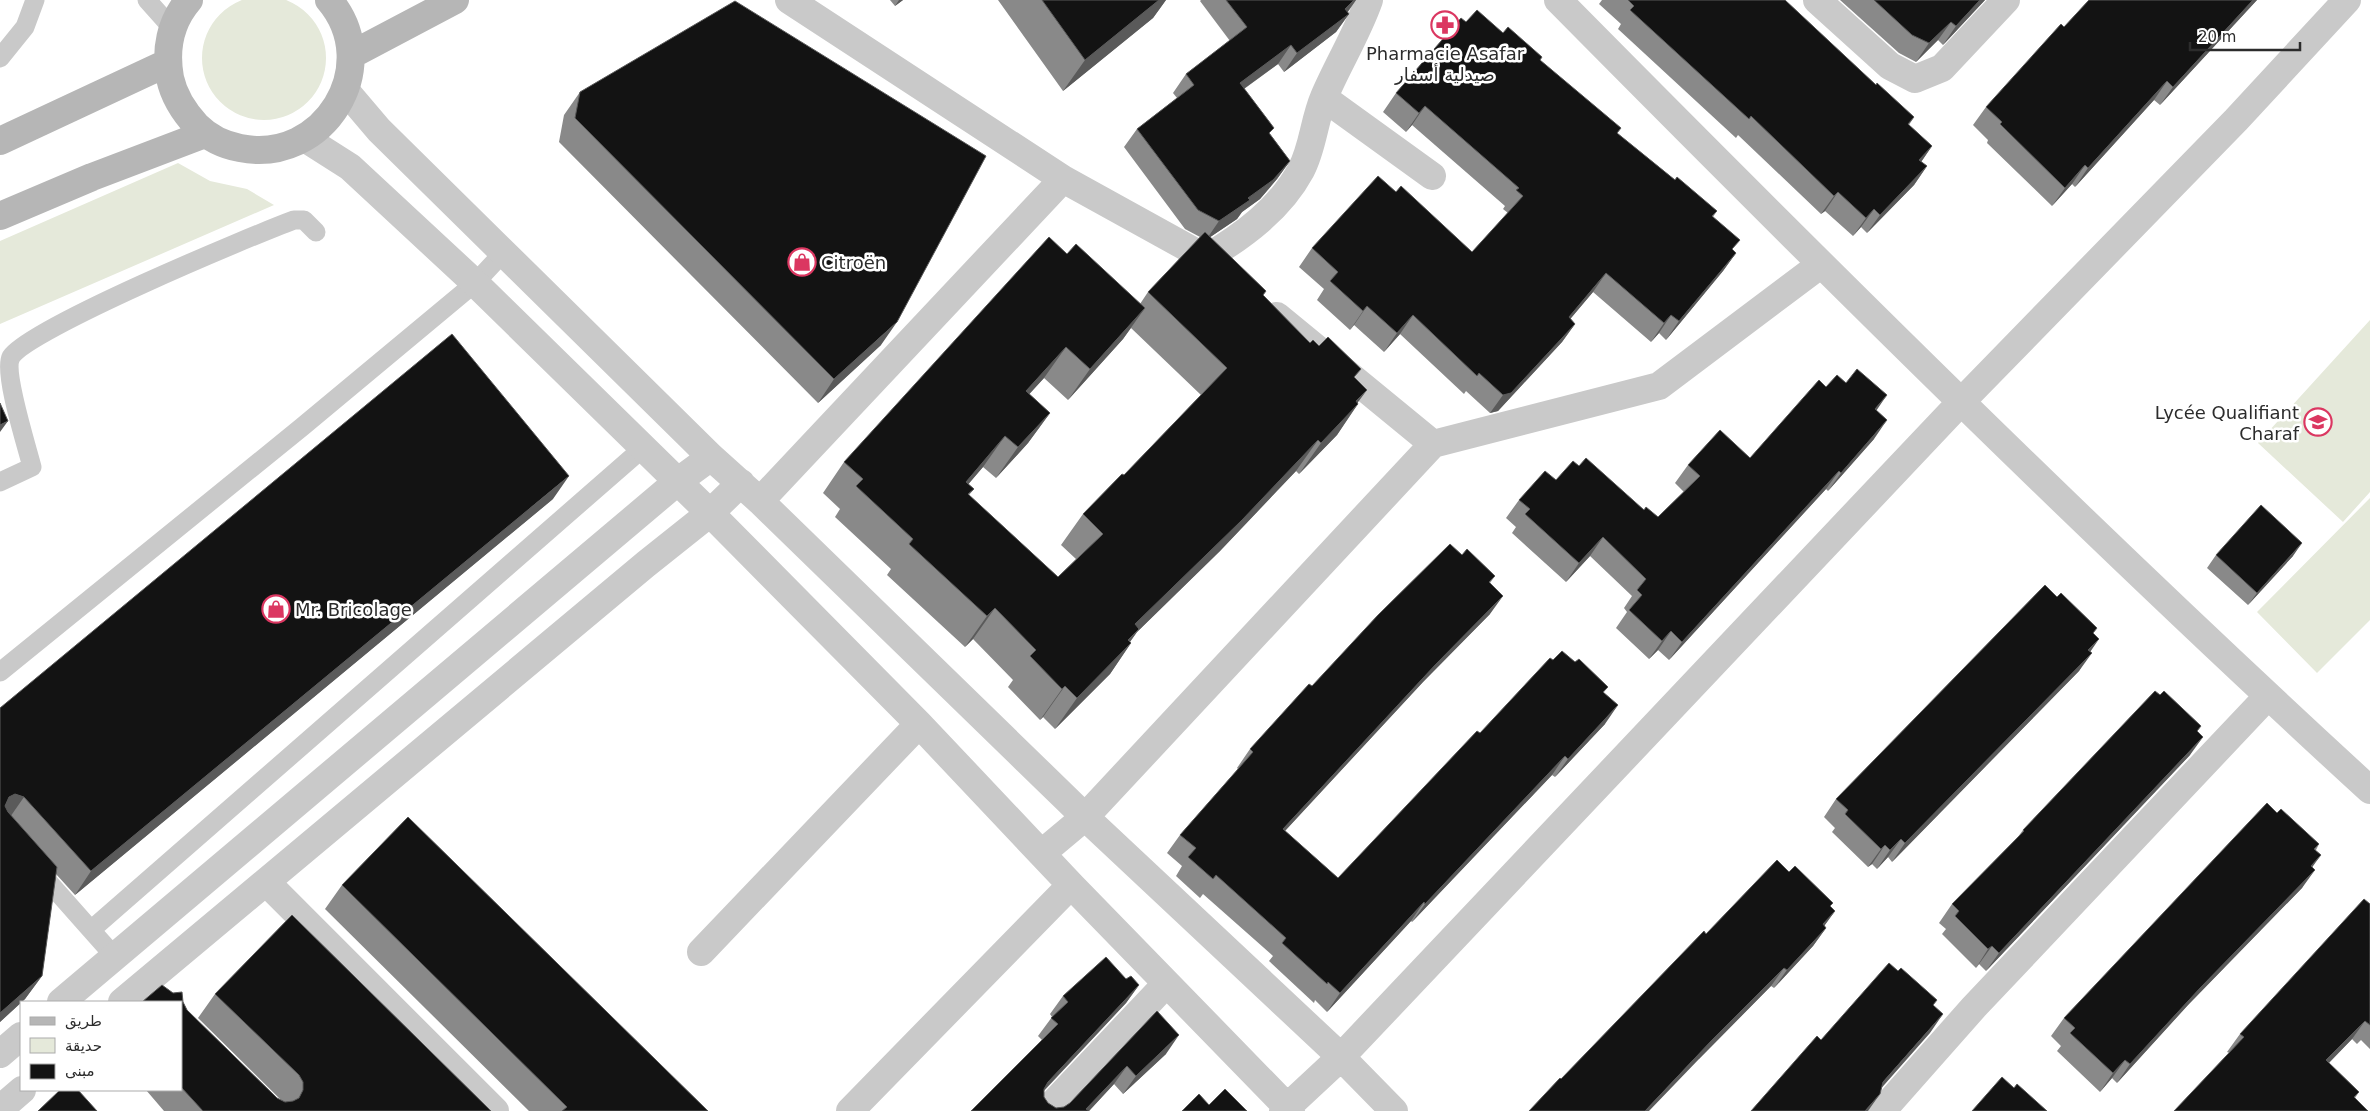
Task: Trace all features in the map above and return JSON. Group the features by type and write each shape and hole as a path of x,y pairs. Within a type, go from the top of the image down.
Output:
{"main road":[{"path":"189,0 183,6 172,28 168,45 167,63 172,90 186,114 205,134 228,146 255,151 281,149 306,139 330,118 345,90 351,55 346,30 336,9 329,0"},
{"path":"351,55 456,0"},
{"path":"0,141 167,63"},
{"path":"0,216 92,177 205,134"}],"street":[{"path":"790,0 1063,179 1206,258 1236,282"},
{"path":"1206,258 1235,240 1273,208 1301,170 1324,98 1360,25 1369,0"},
{"path":"1558,0 1820,265 1960,403 2268,696 2370,790"},
{"path":"1817,0 1890,66 1915,79 1942,68 2006,0"},
{"path":"306,139 350,167 475,283 710,513 919,724 1287,1110 1340,1057 1960,403 2236,120 2347,0"},
{"path":"345,90 379,130 502,254 710,457 751,492 1085,817 1340,1057 1394,1111"},
{"path":"1324,98 1432,176"},
{"path":"125,1001 151,993 266,882 646,564 710,513 751,492 1063,179"},
{"path":"1042,854 1085,817 1433,444 1659,386 1820,265"},
{"path":"1259,301 1433,444"},
{"path":"62,1001 677,482 710,457"},
{"path":"1882,1111 1974,1007 2268,696"},
{"path":"701,952 919,724"},
{"path":"266,882 495,1111"},
{"path":"850,1111 1071,885"},
{"path":"114,957 151,993"},
{"path":"1046,1111 1166,984"},
{"path":"0,1054 20,1037"},
{"path":"0,1109 21,1091"}],"lane":[{"path":"0,58 25,27 35,0"},
{"path":"147,0 172,28"},
{"path":"0,482 32,468 9,376 11,358 24,344 64,322 144,284 294,220 304,220 316,232"},
{"path":"0,672 273,451 475,283 502,254"},
{"path":"91,930 643,448"},
{"path":"26,857 114,957"}],"green space":[{"path":"246,-1 282,-1 298,6 316,24 325,46 325,70 316,92 298,110 276,119 252,119 230,110 212,92 203,70 203,46 212,24 230,6"},
{"path":"178,163 210,181 247,189 274,205 0,324 0,241"},
{"path":"2370,320 2370,492 2343,522 2258,443"},
{"path":"2370,498 2370,620 2317,673 2257,612"}],"building":[{"path":"1042,0 1159,0 1085,60"},
{"path":"1226,0 1354,0 1345,9 1349,14 1297,53 1291,45 1240,83 1274,128 1269,133 1290,161 1273,180 1248,198 1250,200 1219,221 1198,210 1137,129 1194,85 1186,74 1247,27"},
{"path":"1628,0 1785,0 1876,85 1877,83 1914,117 1908,124 1932,146 1919,160 1927,166 1880,215 1874,209 1866,218 1838,192 1834,196 1751,116 1749,119 1630,10 1634,6"},
{"path":"1874,0 1980,0 1956,26 1951,22 1929,43 1912,35"},
{"path":"2089,0 2253,0 2173,87 2167,81 2088,168 2085,165 2065,188 2000,124 2002,122 1986,107 2061,24 2064,27"},
{"name":"Citroën","path":"735,1 986,156 897,322 834,379 575,118 580,92"},
{"path":"1477,10 1503,33 1508,27 1542,57 1540,60 1621,128 1617,133 1675,180 1677,177 1717,211 1712,216 1740,240 1732,249 1736,253 1679,321 1671,315 1664,323 1606,273 1569,317 1575,324 1511,393 1503,395 1479,373 1477,376 1413,315 1397,333 1367,306 1363,311 1330,281 1338,272 1312,248 1378,176 1396,192 1401,186 1472,252 1523,196 1516,190 1519,188 1425,106 1419,113 1396,93 1461,18 1466,22"},
{"path":"1205,232 1266,291 1263,295 1310,343 1313,340 1319,346 1328,337 1361,369 1354,377 1367,390 1356,401 1358,404 1321,443 1318,440 1242,520 1135,624 1139,629 1128,640 1131,643 1077,698 1065,686 1062,689 1030,656 1036,650 995,608 987,616 909,544 913,539 856,486 863,479 844,462 1049,237 1067,254 1076,244 1145,308 1090,369 1066,347 1026,391 1050,413 1018,447 1005,436 966,482 974,489 968,494 1058,577 1103,534 1083,514 1122,474 1124,475 1227,368 1148,292"},
{"name":"Mr. Bricolage","path":"452,334 569,476 91,871 24,797 15,794 9,797 5,806 8,812 57,867 42,976 0,1013 0,708"},
{"path":"1857,369 1887,395 1875,409 1887,420 1841,473 1839,471 1682,642 1671,631 1662,641 1629,610 1642,595 1637,590 1646,579 1603,537 1579,563 1525,514 1530,509 1519,500 1545,471 1556,480 1573,461 1579,466 1586,458 1644,510 1646,507 1658,517 1700,476 1688,465 1720,430 1750,458 1819,380 1826,387 1837,375 1846,383"},
{"path":"0,403 8,421 0,425"},
{"path":"2261,505 2302,543 2257,593 2216,555"},
{"path":"1450,544 1462,555 1467,549 1495,576 1489,582 1503,596 1436,664 1283,829 1338,878 1477,731 1480,733 1550,658 1553,660 1562,651 1575,662 1579,659 1608,687 1603,692 1618,705 1568,759 1565,756 1425,904 1424,902 1340,993 1328,982 1327,984 1282,943 1286,938 1216,875 1213,879 1188,857 1196,848 1180,835 1253,752 1250,749 1309,684 1312,686 1378,615"},
{"path":"2045,585 2057,597 2061,593 2097,628 2093,633 2099,639 2088,650 2092,653 1905,843 1901,839 1890,850 1885,845 1881,849 1845,814 1848,810 1836,799"},
{"path":"2155,691 2160,695 2164,691 2201,726 2197,731 2203,737 1999,953 1992,946 1988,949 1955,916 1959,911 1952,904 2024,831"},
{"path":"2267,803 2277,813 2281,809 2319,844 2314,849 2321,855 2311,866 2315,870 2201,987 2130,1064 2125,1060 2113,1073 2070,1033 2075,1028 2064,1018"},
{"path":"408,817 708,1111 562,1111 567,1107 342,885"},
{"path":"1777,860 1789,872 1795,866 1833,903 1830,906 1835,911 1823,924 1826,928 1787,970 1784,968 1645,1111 1529,1111 1704,931 1706,934"},
{"path":"2364,899 2370,904 2370,1025 2365,1021 2326,1060 2359,1092 2354,1097 2368,1111 2174,1111 2244,1037 2240,1034"},
{"path":"292,915 491,1111 203,1111 182,1088 182,1001 143,1001 162,985 173,993 182,992 183,1002 187,1010 277,1098 285,1102 293,1101 299,1098 303,1090 303,1082 299,1075 215,994"},
{"path":"1106,957 1126,979 1131,976 1139,985 1048,1082 1044,1089 1044,1097 1048,1103 1056,1108 1064,1107 1070,1103 1157,1011 1179,1035 1136,1076 1127,1066 1086,1109 1089,1111 971,1111 1058,1024 1051,1018 1068,1002 1063,996"},
{"path":"1889,963 1898,971 1901,968 1937,1000 1933,1005 1943,1014 1883,1082 1880,1094 1865,1111 1751,1111 1817,1036 1821,1040"},
{"path":"2002,1077 2014,1088 2017,1084 2047,1111 1972,1111"},
{"path":"1225,1089 1247,1111 1182,1111 1199,1094 1209,1105"},
{"path":"59,1091 79,1091 97,1111 38,1111"}],"place":[{"name":"Pharmacie Asafar صيدلية أسفار","path":"1445,25"},
{"name":"Citroën","path":"802,262"},
{"name":"Lycée Qualifiant Charaf","path":"2318,422"},
{"name":"Mr. Bricolage","path":"276,609"}]}
